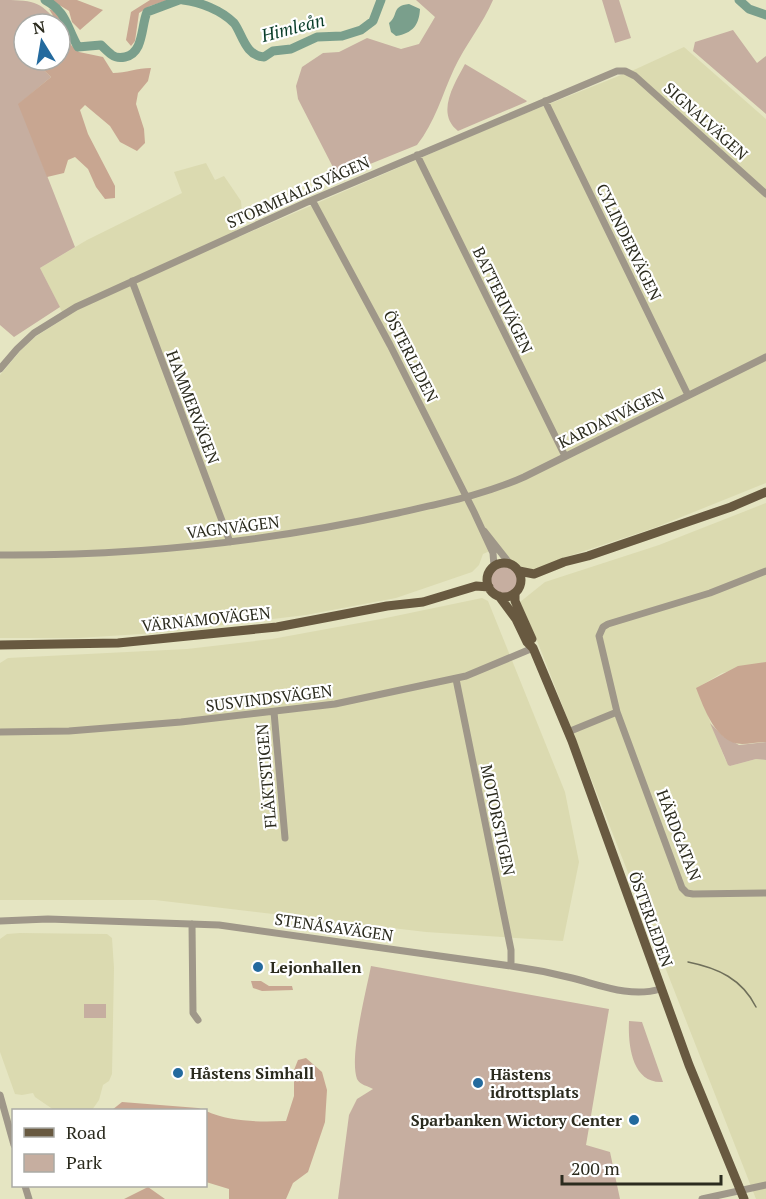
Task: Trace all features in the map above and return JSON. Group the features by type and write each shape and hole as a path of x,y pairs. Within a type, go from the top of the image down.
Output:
{"main road":[{"path":"492,569 488,579 489,587 499,596 507,596 543,575 588,556 688,522 766,490"},
{"path":"510,564 519,571 534,574 564,562 588,556"},
{"name":"VÄRNAMOVÄGEN","path":"5,645 73,645 168,639 277,627 414,602 456,589 502,563 510,564"},
{"path":"517,590 521,579 519,571"},
{"name":"VÄRNAMOVÄGEN","path":"414,602 423,602 476,586 489,587"},
{"name":"ÖSTERLEDEN","path":"517,590 515,601 532,638 533,648 568,732 660,989 743,1195"},
{"name":"ÖSTERLEDEN","path":"499,596 533,648"}],"street":[{"name":"STORMHALLSVÄGEN","path":"0,369 23,343 48,323 75,307 312,200 611,72 625,71"},
{"name":"SIGNALVÄGEN","path":"625,71 635,76 766,194"},
{"name":"CYLINDERVÄGEN","path":"545,101 688,395"},
{"name":"BATTERIVÄGEN","path":"417,155 565,456"},
{"name":"ÖSTERLEDEN","path":"312,200 390,345 481,527 493,553 492,569"},
{"name":"HAMMERVÄGEN","path":"132,281 230,542"},
{"name":"KARDANVÄGEN","path":"466,497 499,489 766,357"},
{"name":"VAGNVÄGEN","path":"0,555 111,553 230,542 367,520 466,497"},
{"name":"ÖSTERLEDEN","path":"481,527 510,564"},
{"name":"HÄRDGATAN","path":"766,571 710,593 603,627 599,636 618,712 684,891 693,894 766,893"},
{"path":"0,651 5,645"},
{"name":"SUSVINDSVÄGEN","path":"0,732 69,731 134,726 334,704 456,679 533,648"},
{"name":"MOTORSTIGEN","path":"456,679 511,950 511,966"},
{"name":"FLÄKTSTIGEN","path":"274,712 285,838"},
{"path":"568,732 618,712"},
{"name":"STENÅSAVÄGEN","path":"0,921 48,919 192,924 250,929 544,971 631,992 649,992 660,989"},
{"path":"192,924 193,1013 198,1020"},
{"path":"0,1095 12,1138"},
{"path":"702,1199 743,1195 766,1185"}],"shaded area":[{"path":"51,0 77,0 103,10 80,30 72,22 72,12"},
{"path":"150,0 168,0 150,6 139,13 135,41 131,46 126,40 131,12"},
{"path":"409,4 420,9 418,20 407,33 396,36 391,32 389,23 397,9"},
{"path":"72,46 79,52 103,57 113,73 151,68 148,81 138,93 136,104 144,129 145,143 137,151 120,142 110,126 85,105 80,110 88,134 115,186 115,198 105,199 96,187 88,169 75,157 68,160 64,173 47,177 18,104 51,77 46,72 72,72"},
{"path":"684,47 766,119 766,483 654,528 563,558 533,571 523,570 499,547 483,554 479,565 472,572 396,598 306,615 157,633 78,638 0,638 0,375 35,337 65,318 40,268 87,240 182,193 174,172 206,163 215,180 224,176 241,201 242,212 232,221 239,237 492,127 636,69"},
{"path":"766,503 766,662 722,673 697,688 725,759 730,766 756,759 766,760 766,1199 756,1199 520,602 545,582 659,545"},
{"path":"482,598 488,601 565,792 579,862 563,941 426,932 155,900 0,900 0,663 8,658 187,649 272,639"},
{"path":"766,662 766,742 742,744 733,742 718,732 712,724 696,688 738,666"},
{"path":"7,934 107,934 112,938 114,968 112,1074 109,1081 103,1085 99,1100 93,1109 53,1109 35,1097 33,1093 15,1094 0,1052 0,939"},
{"path":"251,981 261,981 269,986 292,986 293,990 262,991 253,988"},
{"path":"306,1058 322,1072 327,1090 325,1122 308,1172 293,1183 286,1199 229,1199 229,1189 207,1182 207,1111 235,1119 286,1121 294,1096 294,1070 298,1060"},
{"path":"122,1102 201,1109 113,1109"},
{"path":"148,1187 165,1199 124,1199"}],"green space":[{"path":"0,0 20,0 34,3 48,12 12,12 12,72 46,72 51,77 19,104 75,247 40,268 60,307 14,337 0,325"},
{"path":"416,0 493,0 458,60 433,118 417,145 338,177 298,99 296,86 302,67 323,53 339,52 367,38 401,49 419,44 435,17"},
{"path":"602,0 619,0 631,38 615,43"},
{"path":"733,30 757,63 766,56 766,114 693,51 695,42"},
{"path":"465,64 527,101 458,131 451,124 447,107 452,89"},
{"path":"505,566 515,570 519,580 515,590 505,594 495,590 491,580 495,570"},
{"path":"710,723 723,736 739,745 766,742 766,760 756,759 728,765"},
{"name":"Hästens idrottsplats","path":"371,966 609,1009 586,1145 610,1152 620,1199 338,1199 349,1115 357,1099 373,1089 358,1081 355,1069 359,1024"},
{"path":"84,1004 106,1004 106,1018 84,1018"},
{"path":"629,1021 642,1022 663,1082 652,1081 638,1069 629,1040"}],"waterway":[{"name":"Himleån","path":"45,0 58,9 78,47 101,45 112,55 120,58 131,54 139,45 147,12 179,0"},
{"name":"Himleån","path":"183,0 203,5 223,14 237,27 252,53 264,57 273,51 291,49 317,37 342,36 361,30 373,21 381,0"},
{"name":"Himleån","path":"739,0 749,9 766,15"}],"railway":[{"path":"688,962 728,976 744,989 756,1007"}],"place":[{"name":"Lejonhallen","path":"258,967"},
{"name":"Håstens Simhall","path":"178,1073"},
{"name":"Hästens idrottsplats","path":"478,1083"},
{"name":"Sparbanken Wictory Center","path":"634,1120"}]}
